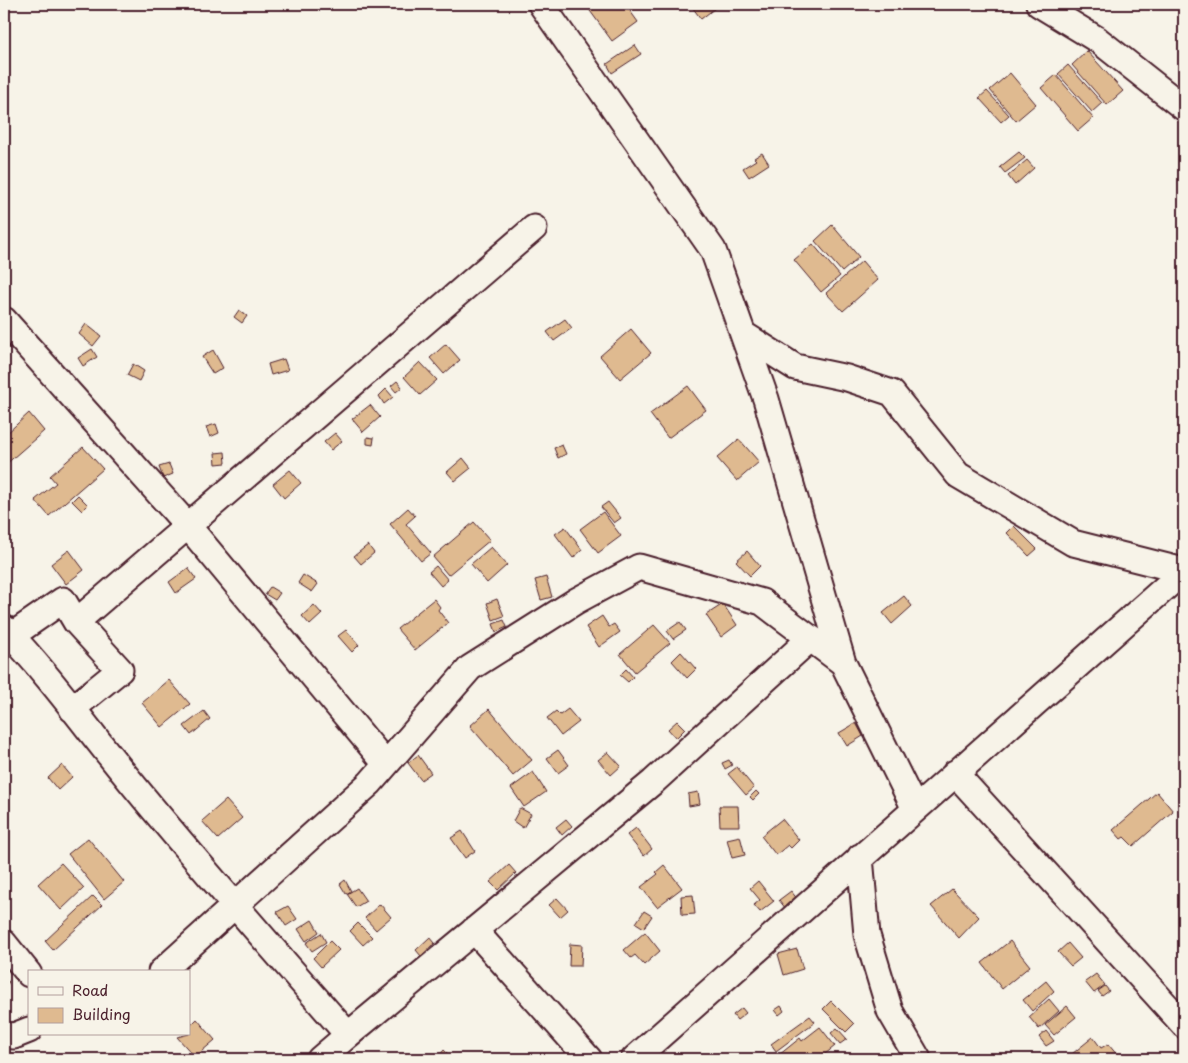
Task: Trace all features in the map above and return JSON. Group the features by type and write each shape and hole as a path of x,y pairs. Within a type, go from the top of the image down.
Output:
{"street":[{"path":"541,4 713,250 766,399 843,663 914,809"},
{"path":"1039,4 1098,40 1184,108"},
{"path":"76,622 534,228"},
{"path":"743,334 795,367 847,378 892,393 958,475 1073,543 1184,571"},
{"path":"9,337 188,526 386,764"},
{"path":"163,970 370,783 470,668 576,602 638,567 762,602 843,663"},
{"path":"634,1059 1184,571"},
{"path":"72,709 120,670 76,622 63,600 8,632 234,905 348,1034"},
{"path":"320,1059 653,782 811,638"},
{"path":"956,773 1184,1025"},
{"path":"860,857 866,935 890,1011 918,1059"},
{"path":"474,930 589,1059"},
{"path":"4,943 28,973"},
{"path":"4,1035 14,1036 28,1030"}],"building":[{"path":"585,4 625,4 638,22 612,41"},
{"path":"690,4 718,4 719,5 701,19"},
{"path":"635,45 641,54 612,73 607,64"},
{"path":"1087,51 1123,91 1107,105 1072,65"},
{"path":"1068,65 1102,103 1092,112 1058,74"},
{"path":"1010,73 1036,104 1016,121 990,90"},
{"path":"1056,75 1093,118 1078,131 1041,88"},
{"path":"987,91 1009,115 1001,122 979,98"},
{"path":"1019,152 1025,158 1005,173 1000,167"},
{"path":"762,153 769,164 749,177 743,168 756,160 754,158"},
{"path":"1027,160 1034,168 1015,185 1008,176"},
{"path":"832,225 859,257 842,272 815,241"},
{"path":"813,244 840,276 821,292 794,260"},
{"path":"862,261 878,280 843,311 826,293"},
{"path":"239,310 247,316 242,323 234,317"},
{"path":"565,319 572,328 554,341 547,332"},
{"path":"86,324 101,336 93,346 79,334"},
{"path":"631,329 651,353 620,379 600,356"},
{"path":"446,344 460,360 444,374 430,358"},
{"path":"92,349 97,357 83,366 78,358"},
{"path":"213,350 223,368 213,374 202,357"},
{"path":"284,359 288,370 271,375 268,364"},
{"path":"420,362 437,380 420,395 404,377"},
{"path":"133,364 144,371 139,381 127,375"},
{"path":"397,381 402,387 396,392 391,386"},
{"path":"688,386 706,410 668,438 650,414"},
{"path":"386,389 393,397 384,404 379,396"},
{"path":"370,405 380,417 363,432 352,419"},
{"path":"29,413 44,431 5,465 4,436"},
{"path":"216,424 219,433 210,437 206,427"},
{"path":"335,433 342,441 331,450 324,442"},
{"path":"367,437 374,438 373,445 367,444"},
{"path":"739,439 759,462 737,481 717,458"},
{"path":"562,445 566,454 558,458 554,448"},
{"path":"83,447 103,469 49,516 35,500 56,483 50,476"},
{"path":"225,452 226,463 216,464 215,453"},
{"path":"463,458 471,468 455,481 447,472"},
{"path":"169,464 173,474 163,478 159,467"},
{"path":"290,470 301,483 284,498 273,484"},
{"path":"78,495 88,505 82,511 72,501"},
{"path":"608,502 621,518 614,523 601,507"},
{"path":"408,508 415,516 406,524 431,553 421,561 390,524"},
{"path":"603,512 621,536 598,553 580,529"},
{"path":"474,522 490,540 448,575 433,557"},
{"path":"1014,526 1037,549 1029,556 1007,533"},
{"path":"565,527 582,550 573,558 555,534"},
{"path":"368,545 374,553 361,564 354,556"},
{"path":"491,547 507,565 487,583 471,564"},
{"path":"69,550 84,570 66,584 51,564"},
{"path":"747,551 760,566 750,576 736,561"},
{"path":"436,566 448,580 441,586 429,572"},
{"path":"188,568 196,579 176,593 169,582"},
{"path":"303,575 318,584 312,592 298,583"},
{"path":"546,577 552,597 541,600 535,580"},
{"path":"270,587 280,593 275,600 265,594"},
{"path":"904,596 912,606 892,624 883,613"},
{"path":"434,599 440,607 438,610 448,623 415,650 397,629"},
{"path":"497,599 504,616 493,620 487,603"},
{"path":"723,604 737,625 721,637 706,615"},
{"path":"314,605 322,614 310,625 302,616"},
{"path":"602,616 609,627 614,624 620,632 599,647 586,627"},
{"path":"504,620 507,627 496,632 493,624"},
{"path":"680,622 686,630 673,639 667,631"},
{"path":"654,625 670,643 635,672 620,654"},
{"path":"346,630 359,645 352,652 338,636"},
{"path":"681,652 696,669 687,678 672,661"},
{"path":"626,669 633,677 628,682 620,675"},
{"path":"169,680 190,704 162,727 142,703"},
{"path":"489,709 532,760 513,776 470,726"},
{"path":"568,709 579,722 561,736 547,718 556,711 560,715"},
{"path":"204,711 210,719 191,735 184,726"},
{"path":"677,721 685,729 676,738 668,729"},
{"path":"856,723 863,736 847,746 839,733"},
{"path":"558,750 569,765 558,773 547,758"},
{"path":"608,752 621,766 611,775 598,760"},
{"path":"418,755 431,773 421,780 408,763"},
{"path":"729,760 732,765 725,769 722,763"},
{"path":"62,765 72,777 58,790 48,778"},
{"path":"737,767 754,788 746,795 728,774"},
{"path":"533,772 546,792 524,807 511,788"},
{"path":"756,791 759,794 753,800 750,797"},
{"path":"698,792 700,804 689,806 688,794"},
{"path":"1157,792 1173,811 1133,846 1124,837 1121,839 1113,830"},
{"path":"226,800 242,818 218,839 202,821"},
{"path":"719,806 738,806 739,826 720,826"},
{"path":"520,808 531,814 523,828 513,821"},
{"path":"566,819 572,826 562,835 556,827"},
{"path":"782,819 799,840 791,848 788,845 776,855 761,836"},
{"path":"636,828 652,849 644,856 627,835"},
{"path":"462,831 475,851 465,858 451,838"},
{"path":"740,836 745,855 732,858 727,839"},
{"path":"88,838 124,882 104,899 68,854"},
{"path":"61,863 84,888 61,910 38,884"},
{"path":"509,865 516,873 498,890 490,882"},
{"path":"664,865 682,888 657,907 641,887 658,874 656,872"},
{"path":"345,880 351,891 346,894 340,884"},
{"path":"758,881 774,901 760,912 754,905 760,900 750,888"},
{"path":"357,888 366,901 356,907 347,894"},
{"path":"952,889 979,917 959,938 931,906"},
{"path":"791,891 798,900 786,909 779,900"},
{"path":"693,895 695,914 682,915 681,896"},
{"path":"93,896 102,905 53,950 45,941"},
{"path":"557,898 568,910 560,917 549,905"},
{"path":"380,904 391,917 376,930 365,918"},
{"path":"288,906 297,919 286,926 277,912"},
{"path":"644,911 652,916 644,928 636,923"},
{"path":"312,920 319,932 306,941 298,929"},
{"path":"358,923 372,937 363,945 350,931"},
{"path":"645,932 660,951 644,965 635,955 631,958 624,950"},
{"path":"321,933 326,942 312,951 306,943"},
{"path":"430,937 435,943 421,956 416,950"},
{"path":"330,941 339,950 321,967 313,958"},
{"path":"1010,941 1030,966 1002,989 982,963"},
{"path":"1068,943 1081,958 1071,966 1058,952"},
{"path":"570,944 582,945 581,966 569,966"},
{"path":"797,949 803,969 784,975 778,954"},
{"path":"1096,974 1105,985 1094,993 1085,982"},
{"path":"4,977 9,982 4,988"},
{"path":"1046,981 1054,991 1032,1011 1023,1000"},
{"path":"1105,986 1109,991 1102,996 1098,991"},
{"path":"1049,999 1059,1011 1039,1029 1029,1017"},
{"path":"831,1001 854,1024 846,1032 823,1009"},
{"path":"781,1006 784,1011 779,1015 775,1010"},
{"path":"1067,1006 1076,1017 1054,1035 1045,1025"},
{"path":"742,1008 746,1013 737,1020 733,1015"},
{"path":"810,1016 815,1022 776,1051 771,1044"},
{"path":"197,1019 215,1040 195,1057 177,1037 190,1036 190,1026"},
{"path":"820,1027 835,1046 819,1059 783,1059 779,1055 800,1038 802,1041"},
{"path":"837,1028 847,1039 840,1044 831,1033"},
{"path":"1046,1031 1054,1041 1046,1046 1039,1037"},
{"path":"1093,1037 1101,1048 1108,1044 1118,1056 1115,1059 1076,1059 1072,1054"},
{"path":"444,1050 453,1059 437,1058"}]}
